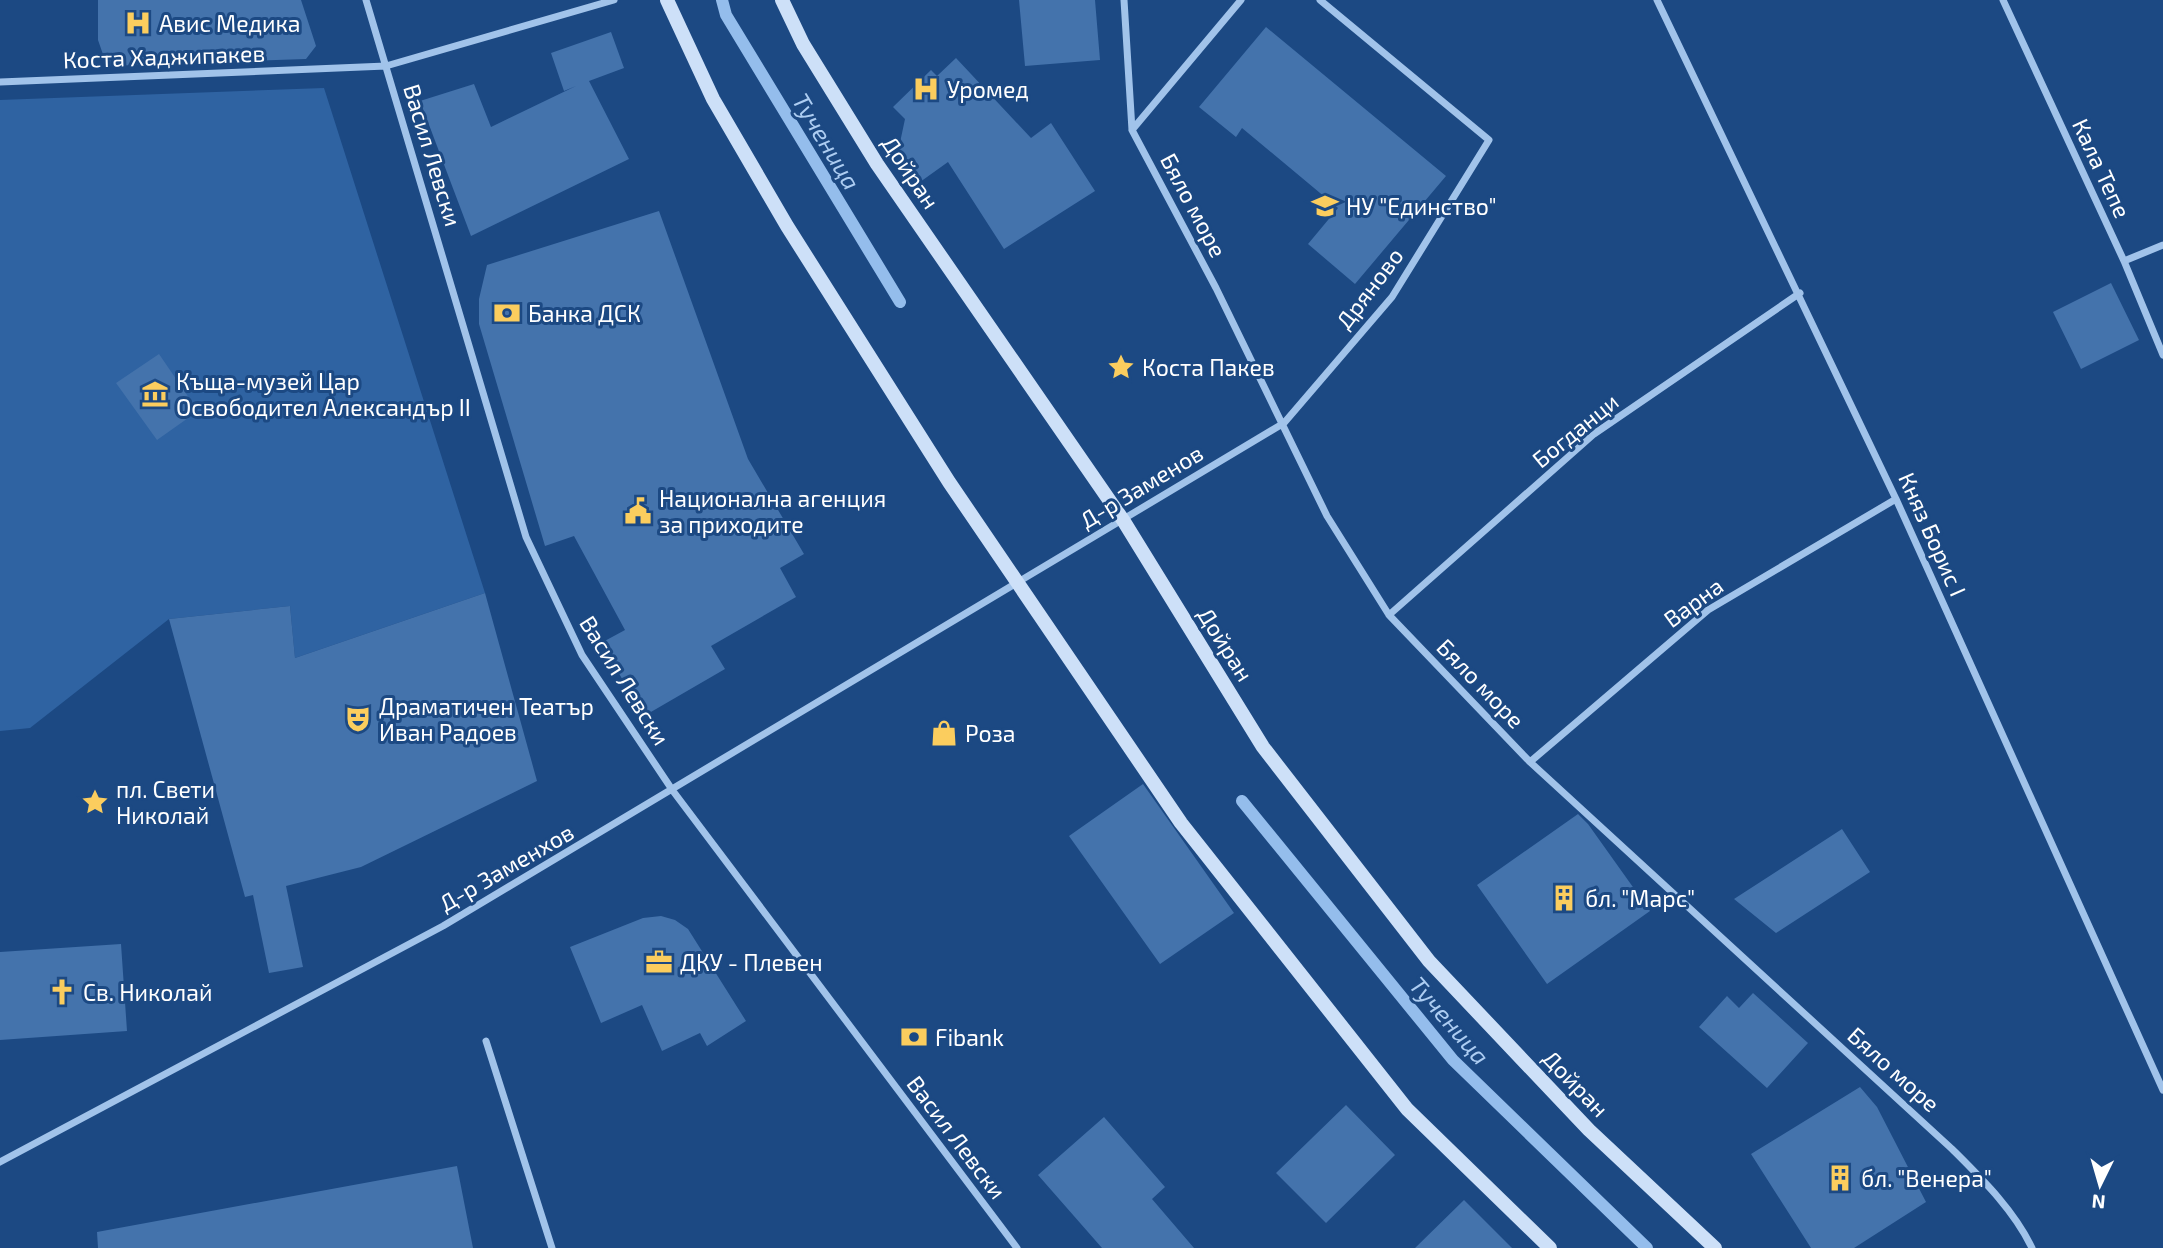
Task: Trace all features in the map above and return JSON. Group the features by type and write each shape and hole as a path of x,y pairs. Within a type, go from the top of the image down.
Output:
{"main road":[{"path":"667,0 713,99 788,226 949,482 1181,823 1407,1110 1550,1248"},
{"name":"Дойран","path":"782,0 803,44 877,164 1123,520 1263,747 1429,961 1589,1130 1715,1248"}],"street":[{"name":"Васил Левски","path":"366,0 526,537 583,655 673,790 1016,1247"},
{"name":"Коста Хаджипакев","path":"0,82 386,66 614,0"},
{"name":"Бяло море","path":"1124,0 1132,130 1284,423 1327,516 1389,615 1530,762 1952,1149 1990,1187 2025,1233 2032,1248"},
{"path":"1132,130 1241,0"},
{"name":"Дряново","path":"1284,423 1392,297 1489,140 1320,0"},
{"name":"Княз Борис I","path":"1657,0 1800,293 1896,499 2163,1090"},
{"name":"Кала Тепе","path":"2003,0 2124,261 2163,355"},
{"path":"2124,261 2163,245"},
{"name":"Богданци","path":"1389,615 1594,434 1800,293"},
{"name":"Д-р Заменов","path":"1018,582 1284,423"},
{"name":"Варна","path":"1530,762 1708,610 1896,499"},
{"name":"Д-р Заменхов","path":"0,1162 443,926 1018,582"},
{"path":"486,1041 552,1248"}],"shaded area":[{"path":"324,88 485,593 295,658 290,606 169,619 30,728 0,731 0,100"}],"building":[{"path":"98,0 301,0 316,46 306,59 107,66 98,40"},
{"path":"1019,0 1095,0 1100,60 1025,66"},
{"path":"1266,27 1446,176 1355,284 1308,244 1338,208 1242,128 1236,137 1199,107"},
{"path":"611,32 624,68 589,81 629,159 471,236 420,101 474,84 491,127 576,86 564,91 551,53"},
{"path":"956,58 1031,138 1051,123 1095,191 1004,249 948,162 920,182 898,152 905,119 893,107 931,70 937,76"},
{"path":"659,211 748,459 804,554 780,568 796,597 711,646 725,669 644,716 601,643 625,630 574,536 545,546 479,324 479,299 487,265"},
{"path":"2111,283 2139,340 2081,369 2053,312"},
{"name":"Къща-музей Цар Освободител Александър II","path":"159,354 198,411 157,440 116,383"},
{"name":"Драматичен Театър Иван Радоев","path":"485,593 537,781 361,867 286,886 303,967 269,973 253,895 245,897 169,619 290,606 295,658"},
{"path":"1143,784 1234,913 1160,964 1069,836"},
{"name":"бл. \"Марс\"","path":"1578,814 1650,911 1547,984 1477,885"},
{"path":"1842,829 1870,872 1776,933 1734,899"},
{"path":"661,916 675,920 688,929 746,1021 707,1046 700,1033 662,1051 642,1005 601,1023 570,947 643,918"},
{"name":"Св. Николай","path":"121,944 127,1031 0,1040 0,952"},
{"path":"1753,993 1808,1043 1767,1088 1699,1027 1727,996 1739,1008"},
{"name":"бл. \"Венера\"","path":"1860,1087 1877,1107 1926,1202 1854,1248 1811,1248 1751,1154"},
{"path":"1346,1105 1395,1155 1326,1223 1276,1173"},
{"path":"1104,1117 1165,1187 1152,1199 1194,1248 1102,1248 1038,1175"},
{"path":"457,1166 473,1248 98,1248 97,1232"},
{"path":"1464,1200 1512,1248 1415,1248"}],"waterway":[{"name":"Тученица","path":"722,0 726,15 900,302"},
{"name":"Тученица","path":"1242,801 1453,1060 1647,1248"}],"place":[{"name":"Авис Медика","path":"138,23"},
{"name":"Уромед","path":"926,89"},
{"name":"НУ \"Единство\"","path":"1325,206"},
{"name":"Банка ДСК","path":"507,313"},
{"name":"Коста Пакев","path":"1121,367"},
{"name":"Къща-музей Цар Освободител Александър II","path":"155,394"},
{"name":"Национална агенция за приходите","path":"638,511"},
{"name":"Драматичен Театър Иван Радоев","path":"358,719"},
{"name":"Роза","path":"944,733"},
{"name":"пл. Свети Николай","path":"95,802"},
{"name":"бл. \"Марс\"","path":"1564,898"},
{"name":"ДКУ - Плевен","path":"659,962"},
{"name":"Св. Николай","path":"62,992"},
{"name":"Fibank","path":"914,1037"},
{"name":"бл. \"Венера\"","path":"1840,1178"}]}
